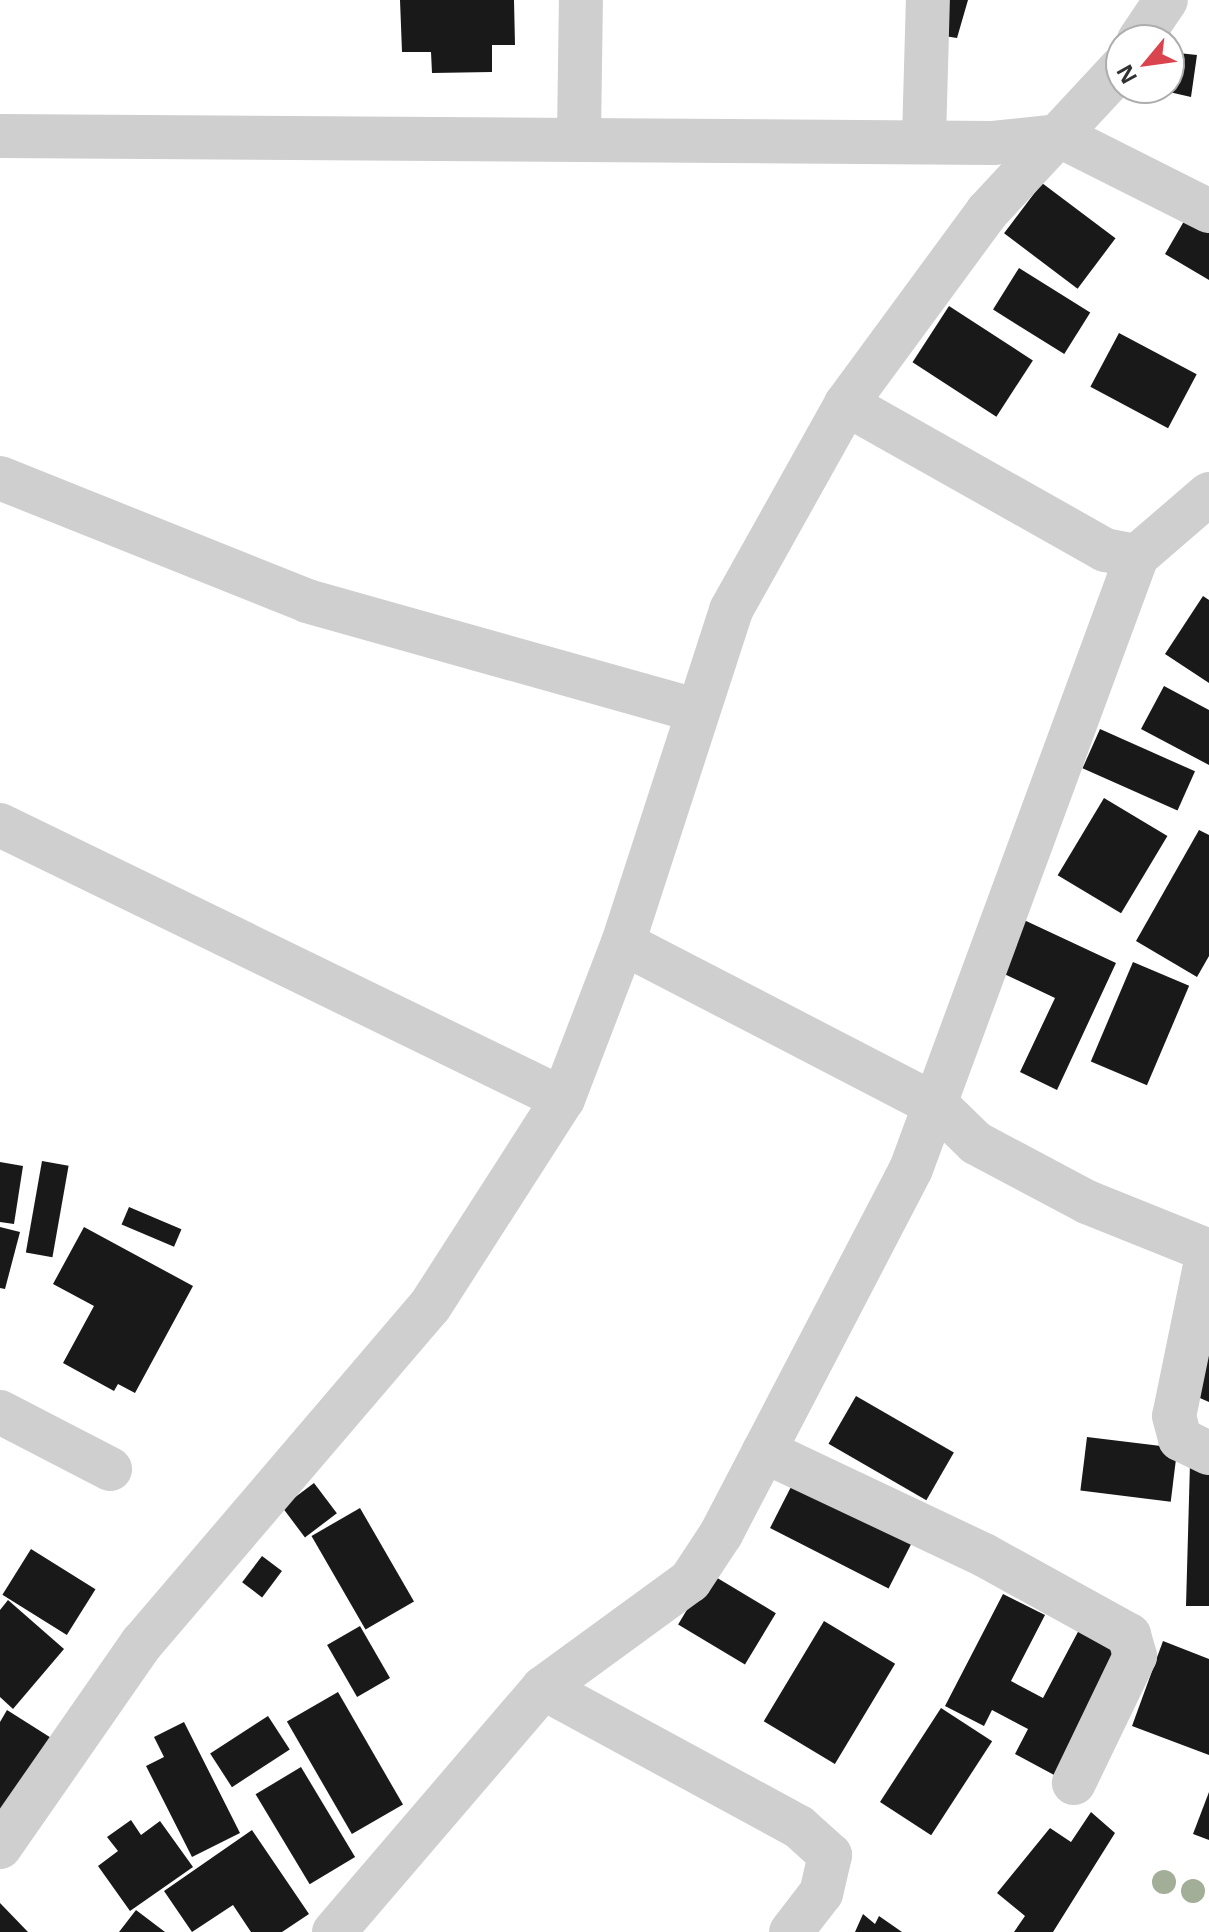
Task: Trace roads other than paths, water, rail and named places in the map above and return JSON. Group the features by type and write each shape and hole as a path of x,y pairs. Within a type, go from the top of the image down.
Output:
{"street":[{"path":"579,137 581,0"},
{"path":"924,139 928,0"},
{"path":"1150,24 1166,0"},
{"path":"0,1847 142,1643 430,1306 563,1099 623,943 694,710 731,610 846,404 987,212 1105,86"},
{"path":"0,136 924,139 993,143 1060,136 1209,211"},
{"path":"846,404 1105,550 1137,556"},
{"path":"0,478 307,601 694,710"},
{"path":"334,1932 543,1688 690,1581 764,1451 938,1106 1137,556 1209,494"},
{"path":"0,825 563,1099"},
{"path":"623,943 938,1106 976,1143 1087,1202 1209,1251 1174,1416 1180,1439 1209,1453"},
{"path":"0,1412 110,1469"},
{"path":"764,1451 984,1555 1129,1635 1135,1656 1074,1783"},
{"path":"543,1688 799,1827 830,1855 821,1893 791,1932"}]}
